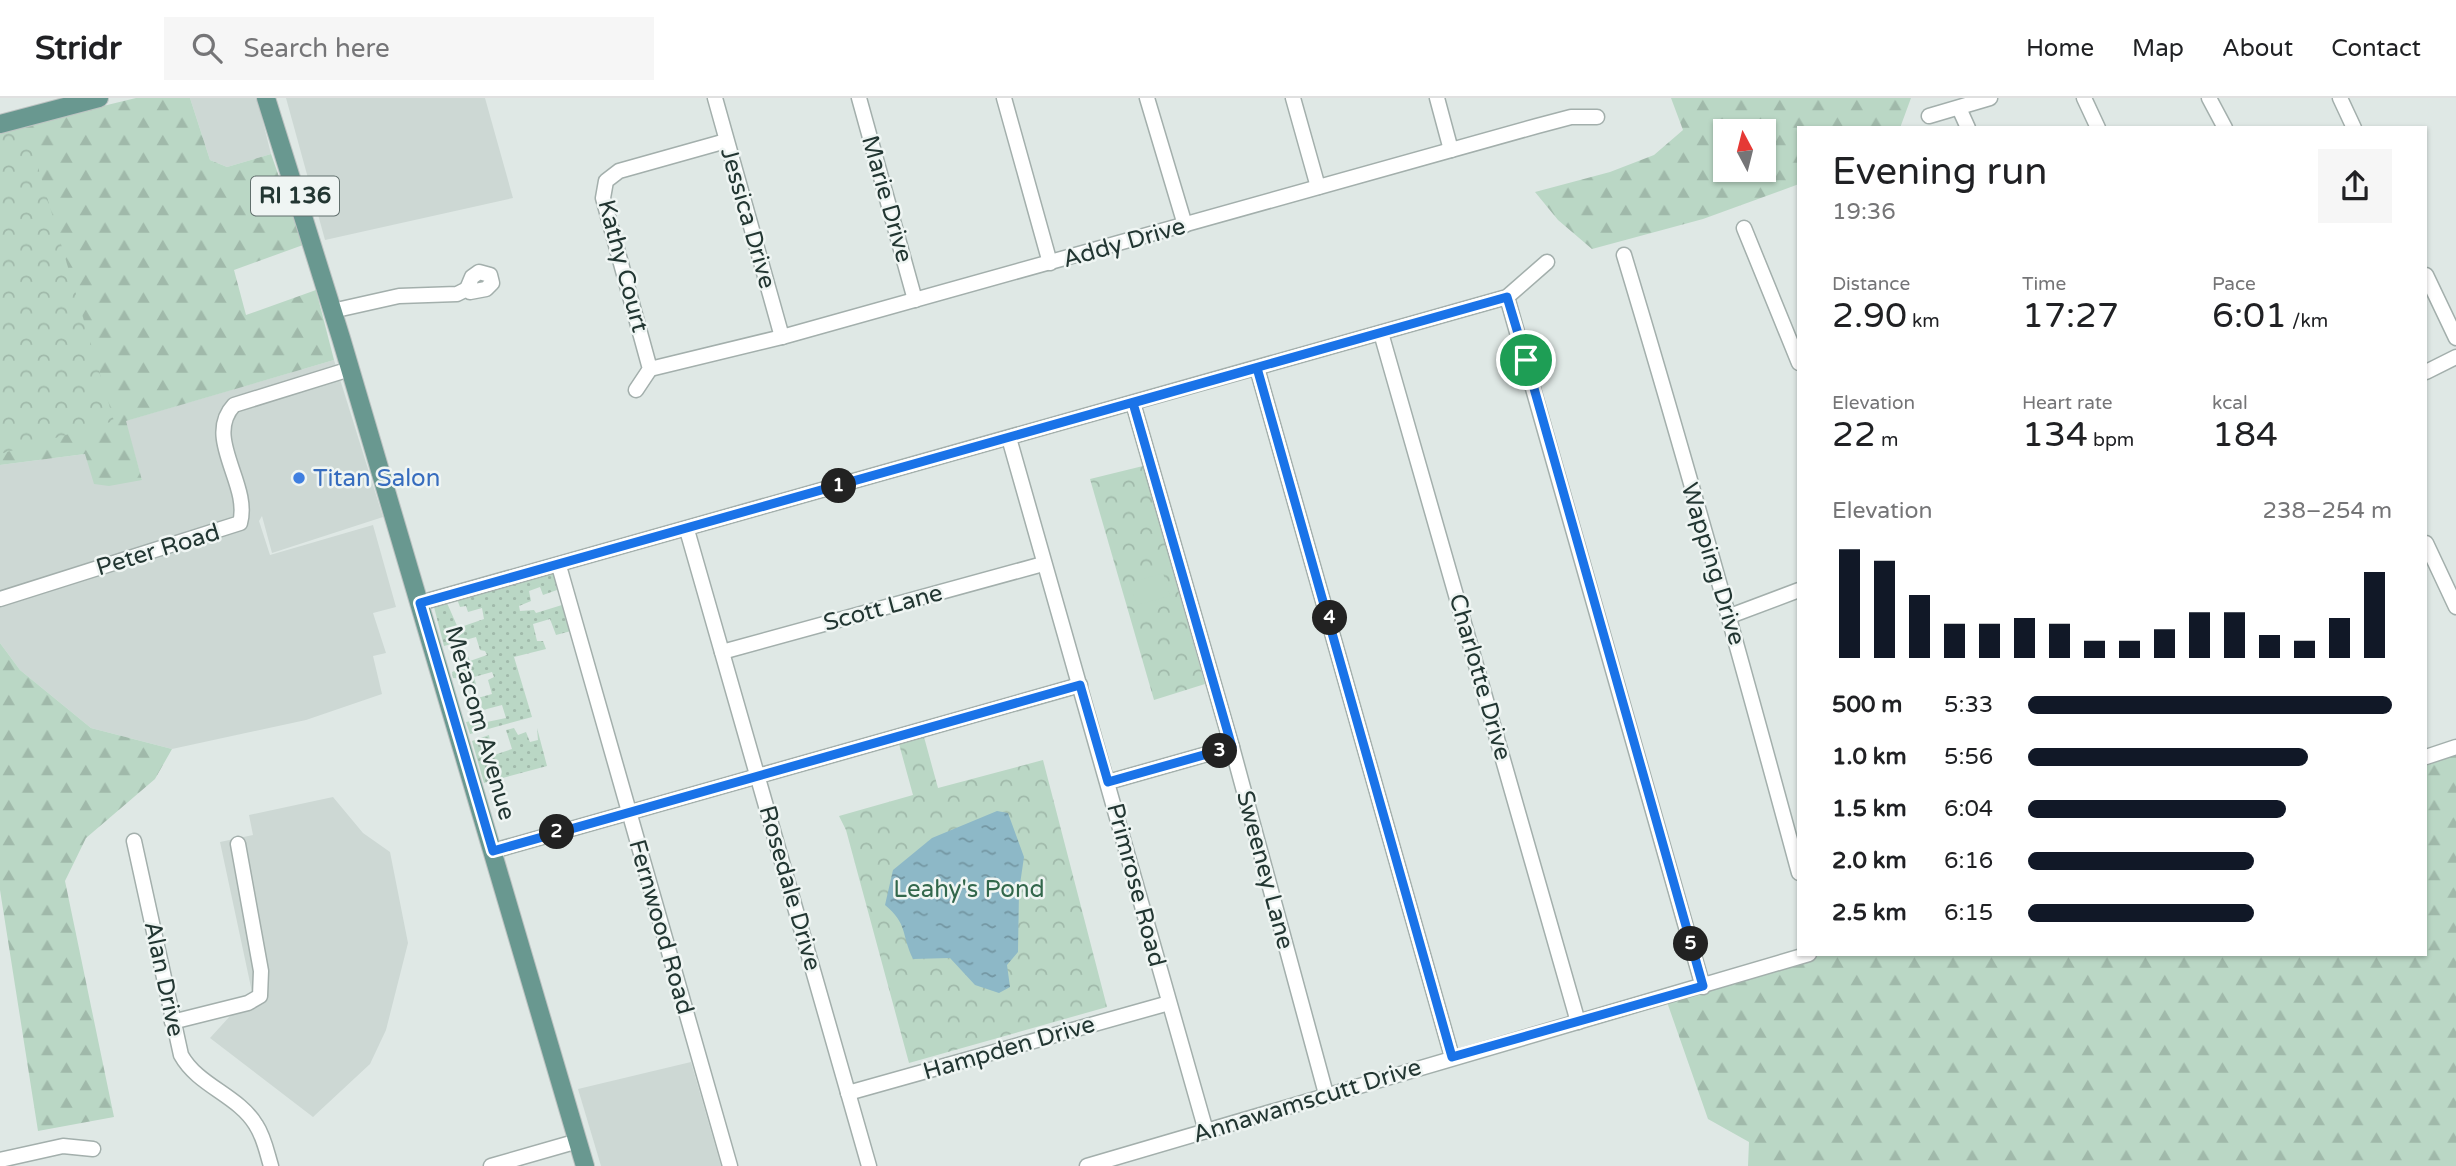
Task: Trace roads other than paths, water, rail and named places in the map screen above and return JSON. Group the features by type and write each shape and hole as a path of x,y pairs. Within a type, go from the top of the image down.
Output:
{"main road":[{"path":"0,124 99,98"},
{"name":"Metacom Avenue","path":"266,98 420,603 585,1166"},
{"name":"Metacom Avenue","path":"275,98 329,302"}],"street":[{"name":"Jessica Drive","path":"715,98 782,337"},
{"name":"Marie Drive","path":"859,98 915,300"},
{"path":"1004,98 1050,263"},
{"path":"1147,98 1185,225"},
{"path":"1293,98 1318,187"},
{"path":"1437,98 1451,150"},
{"path":"1929,116 1990,98"},
{"path":"2084,98 2097,126"},
{"path":"2209,98 2224,126"},
{"path":"2340,98 2353,126"},
{"path":"1959,108 1967,126"},
{"name":"Addy Drive","path":"650,369 782,337 1571,117 1597,117"},
{"name":"Kathy Court","path":"650,369 603,198 606,181 619,171 726,141"},
{"path":"1744,228 1797,358"},
{"name":"Wapping Drive","path":"1624,256 1705,540 1730,616 1797,866"},
{"path":"420,603 1507,297 1547,262"},
{"path":"2427,277 2456,338"},
{"path":"329,302 457,294 467,289"},
{"path":"1507,297 1703,986"},
{"name":"Charlotte Drive","path":"1381,333 1578,1022"},
{"path":"2427,372 2456,357"},
{"path":"1257,368 1452,1057"},
{"name":"Peter Road","path":"0,599 240,523 240,497 223,433 222,421 227,412 234,405 350,369"},
{"path":"636,390 650,369"},
{"name":"Sweeney Lane","path":"1133,403 1232,747 1326,1094"},
{"name":"Primrose Road","path":"1009,438 1206,1131"},
{"name":"Rosedale Drive","path":"687,530 869,1166"},
{"path":"2427,545 2456,607"},
{"name":"Scott Lane","path":"722,652 1043,564"},
{"name":"Fernwood Road","path":"559,566 730,1166"},
{"path":"1730,616 1797,591"},
{"path":"493,851 1080,685"},
{"path":"1108,782 1232,747"},
{"path":"2427,757 2456,747"},
{"name":"Alan Drive","path":"134,841 177,1045 186,1064 247,1113 257,1126 271,1166"},
{"path":"172,1022 248,1003 260,996 261,971 238,844"},
{"name":"Annawamscutt Drive","path":"1087,1166 1802,956"},
{"name":"Hampden Drive","path":"848,1093 1169,1003"},
{"path":"491,1166 578,1142"},
{"path":"0,1160 63,1146 93,1149"}],"water":[{"path":"997,811 1008,813 1024,857 1019,891 1018,952 1007,965 1010,987 999,993 975,985 950,958 913,959 901,924 885,905 893,870 932,838"}],"place":[{"name":"Titan Salon","path":"299,478"}],"park label":[{"name":"Leahy's Pond","path":"969,889"}]}
